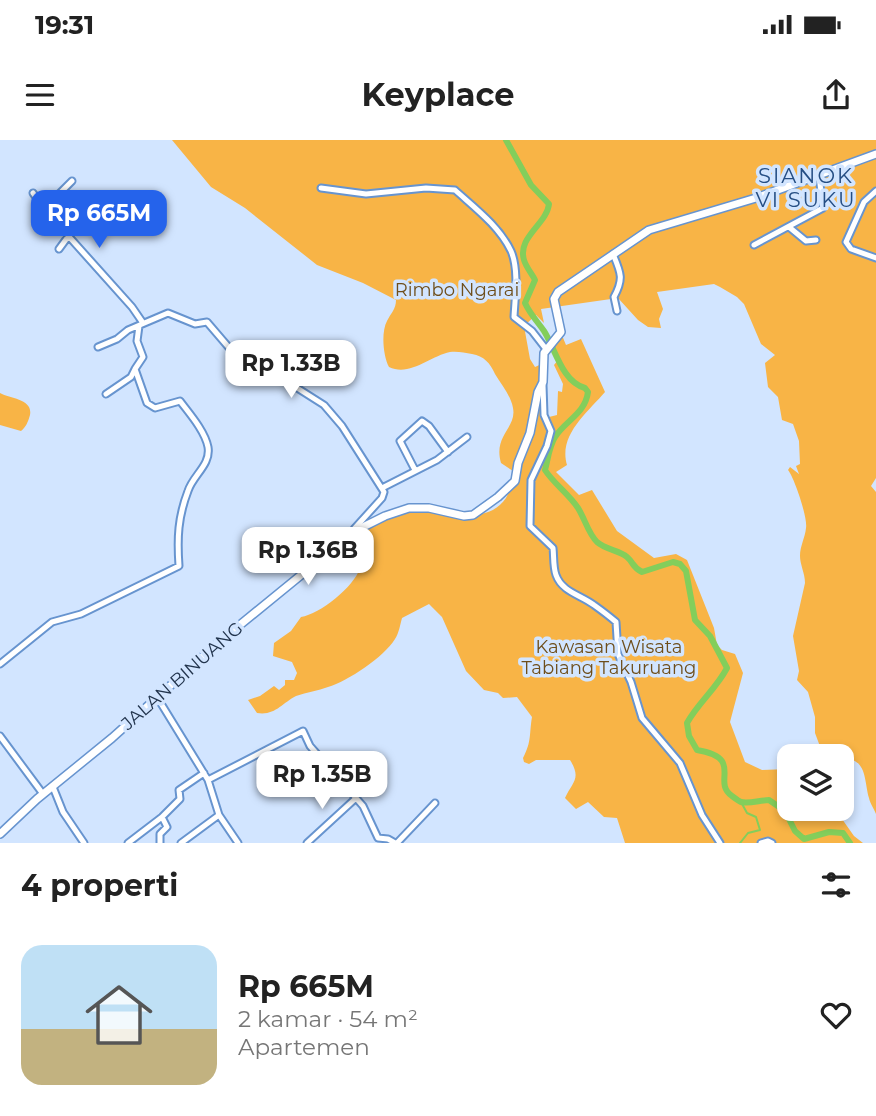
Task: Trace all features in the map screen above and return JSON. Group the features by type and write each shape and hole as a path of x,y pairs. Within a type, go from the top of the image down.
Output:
{"main road":[{"path":"547,348 561,332 555,306 556,294 649,230 756,198 876,154"},
{"name":"JALAN BINUANG","path":"0,834 157,696 347,537 385,516 409,508 429,508 464,516 481,511 515,481 543,382 543,359 547,348"}],"street":[{"path":"754,245 823,208 819,176"},
{"path":"44,209 72,181"},
{"path":"321,188 366,194 426,188 456,190 487,218 511,252 516,294 514,317 532,331 547,348"},
{"path":"876,191 864,202 846,242 851,250 876,258"},
{"path":"33,193 141,325"},
{"path":"59,249 83,215 106,200"},
{"path":"789,227 806,241 816,240"},
{"path":"612,254 620,270 621,284 614,297 617,311"},
{"path":"98,347 117,339 126,331 172,313 195,324 207,322 243,364 253,370 283,379 324,405 342,426 384,492 382,498 347,537"},
{"path":"106,394 131,377 143,360 137,341 141,325"},
{"path":"0,664 52,622 81,614 179,566 178,528 188,489 208,458 207,442 180,401 155,408 149,406 135,369"},
{"path":"543,382 544,415 551,431 531,480 530,526 553,548 554,572 564,586 616,622 618,654 631,682 642,718 680,763 702,815 720,843"},
{"path":"415,470 400,441 422,421 429,426 448,452"},
{"path":"382,488 437,460 467,437"},
{"path":"157,696 208,780 219,815 238,843"},
{"path":"208,780 303,731 310,746 368,813 377,838 396,843 435,803"},
{"path":"0,736 43,794"},
{"path":"128,843 179,802 179,790 204,773"},
{"path":"53,787 63,812 84,843"},
{"path":"307,843 355,799"},
{"path":"181,843 219,815"},
{"path":"160,843 160,834 167,827 162,817"},
{"path":"761,843 772,843"}],"green space":[{"path":"172,140 876,140 876,478 871,486 876,492 876,814 863,771 854,761 854,744 819,744 808,692 797,680 799,671 793,636 805,583 800,556 806,523 800,498 788,470 790,467 799,474 796,466 800,464 799,441 793,424 782,420 778,397 768,387 765,363 775,355 761,344 744,304 714,284 657,292 663,309 659,319 661,328 648,327 618,298 541,309 544,323 536,315 524,326 530,359 535,367 546,362 545,408 549,417 557,415 558,391 562,392 563,384 554,365 558,360 552,343 561,333 566,345 581,339 605,392 576,425 567,444 567,465 556,472 579,495 592,490 617,531 654,558 676,554 687,560 714,628 717,645 722,650 735,654 743,673 730,722 745,762 762,770 777,769 777,821 843,821 863,843 625,843 617,818 604,817 588,802 576,809 565,798 576,776 570,760 536,760 529,764 524,762 532,717 517,697 503,698 498,693 484,690 466,671 442,617 429,604 402,618 398,634 390,646 355,674 336,684 296,696 269,713 257,713 248,700 260,696 274,686 279,690 285,685 285,680 294,680 297,673 292,662 273,656 274,643 291,631 301,617 326,605 351,583 360,568 365,529 406,513 475,515 497,507 506,498 513,471 501,463 499,453 502,439 512,421 513,408 491,367 476,355 450,352 412,368 389,367 383,337 396,300 363,283 317,265 245,208 211,187"},
{"path":"0,393 28,406 30,415 21,431 0,425"}],"waterway":[{"path":"506,140 531,185 549,204 543,218 528,237 523,252 526,265 535,280 525,303 544,331 565,372 588,392 583,406 555,437 545,470 574,503 591,534 601,545 624,555 642,572 673,562 680,564 686,571 695,620 710,636 727,668 687,723 689,736 697,750 711,754 724,764 726,790 741,802 769,800 785,811 795,831 804,839 829,832 843,833 850,843"},
{"path":"740,843 748,833 760,830 756,817 747,813 741,802"}],"district":[{"name":"SIANOK VI SUKU","path":"806,187"}],"park label":[{"name":"Rimbo Ngarai","path":"457,290"},
{"name":"Kawasan Wisata Tabiang Takuruang","path":"609,657"}]}
